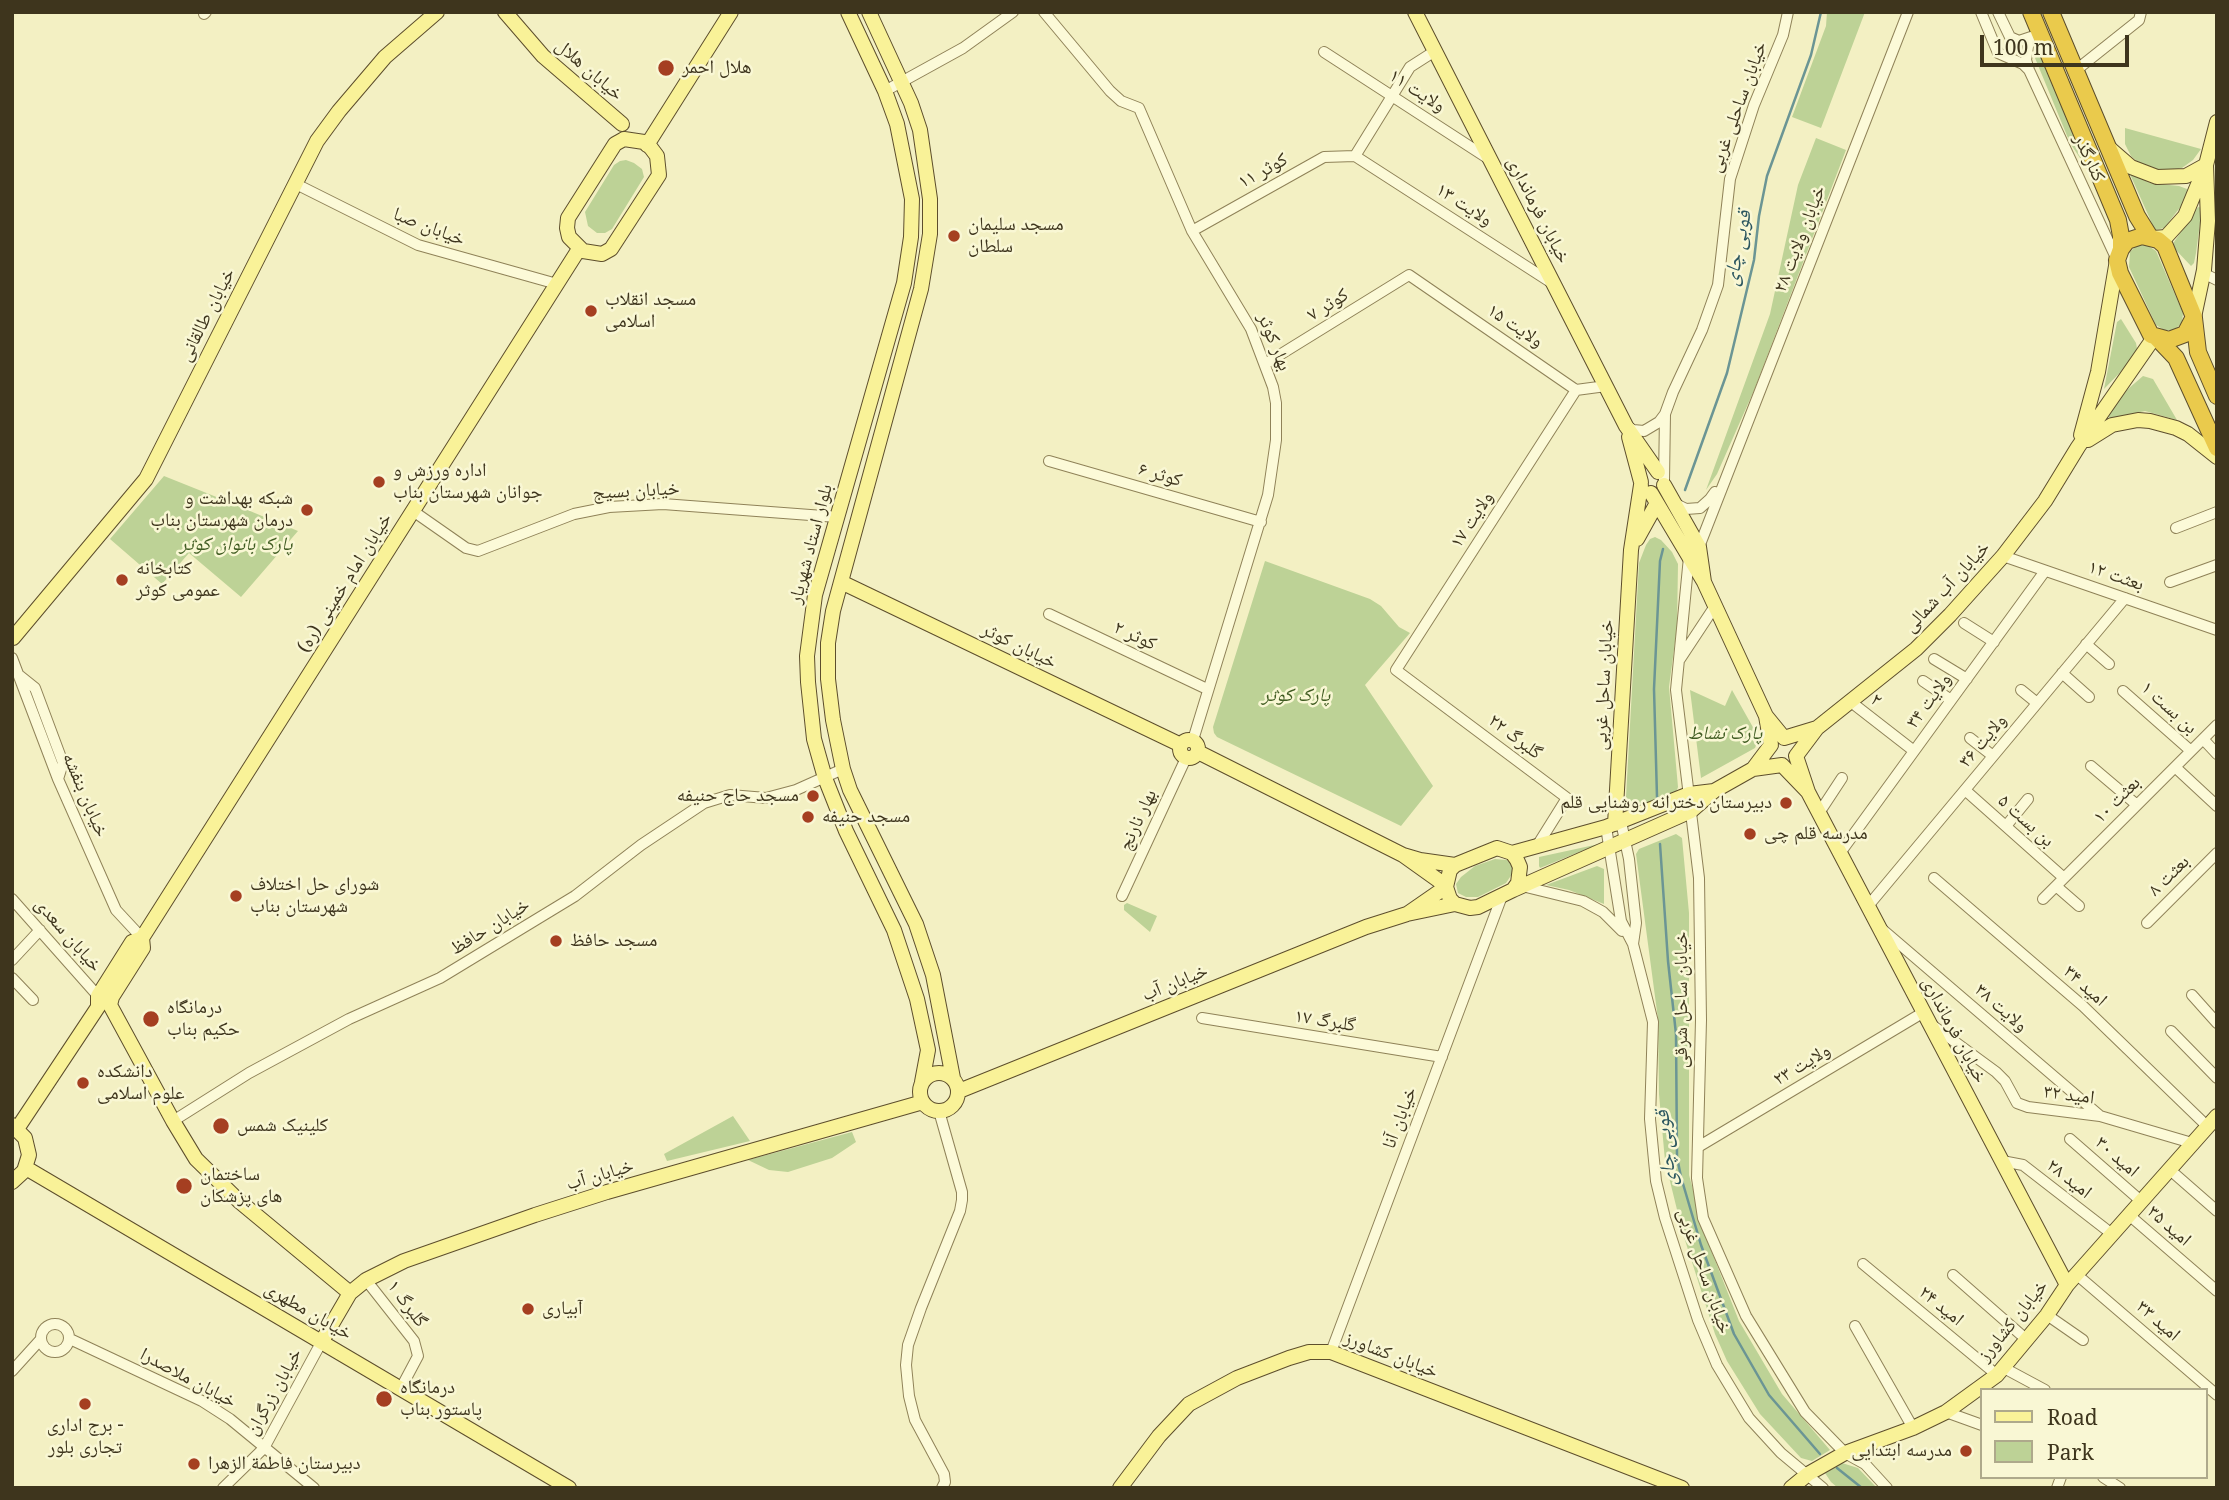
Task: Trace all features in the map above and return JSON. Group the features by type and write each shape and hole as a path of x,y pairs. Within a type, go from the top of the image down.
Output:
{"highway":[{"path":"2051,12 2137,216 2169,254 2194,317 2198,352 2217,396"},
{"path":"2033,17 2119,220 2120,273 2148,331 2176,358 2217,448"},
{"path":"2119,255 2133,238 2152,237"},
{"path":"2155,336 2169,340 2180,336 2190,327 2194,317"}],"main road":[{"name":"خیابان طالقانی","path":"12,637 146,479 317,141 361,83 385,57 437,12"},
{"name":"خیابان هلال","path":"505,12 542,56 622,124"},
{"path":"645,143 731,12"},
{"name":"بلوار استاد شهریار","path":"848,12 897,124 912,199 911,237 904,283 815,594 807,656 811,717 818,758 825,778 846,831 894,930 910,976 928,1050 922,1082"},
{"name":"بلوار استاد شهریار","path":"869,12 902,83 920,130 929,184 930,234 926,268 831,625 827,663 833,720 843,769 856,802 916,924 933,975 956,1085"},
{"name":"خیابان فرمانداری","path":"1415,12 1626,426 1662,479 1674,503 1704,582 1778,741"},
{"path":"2152,237 2166,237 2181,222 2206,165 2217,122"},
{"path":"634,139 645,143 657,156 659,175 611,249 602,254 592,254 579,249 569,237 566,228 568,218 620,141 634,139"},
{"path":"2106,145 2131,167 2157,177 2186,176 2206,165"},
{"path":"2194,317 2210,276 2213,222 2206,165"},
{"name":"خیابان امام خمینی (ره)","path":"15,1127 102,1000 143,948 142,938 579,249"},
{"name":"خیابان آب شمالی","path":"2078,447 2098,372 2119,255"},
{"name":"خیابان آب شمالی","path":"1796,756 1817,728 1916,649 2003,556 2045,501 2078,447 2155,336"},
{"path":"2078,447 2112,425 2138,420 2176,428 2200,442 2217,457"},
{"name":"خیابان فرمانداری","path":"1626,426 1647,491 1694,552"},
{"path":"1652,470 1662,479 1660,491 1647,491 1645,473 1652,470"},
{"name":"خیابان ساحل غربی","path":"1614,824 1631,550 1647,491"},
{"name":"خیابان ساحل غربی","path":"1631,550 1647,491"},
{"name":"خیابان کوثر","path":"842,582 1404,855 1455,865"},
{"path":"12,637 12,648"},
{"name":"خیابان آب شمالی","path":"1778,741 1817,728"},
{"path":"1512,891 1521,876 1520,867 1512,853 1505,849 1491,849 1455,865 1446,877 1445,886 1450,899 1455,904 1470,908 1512,891 1626,841 1691,811 1714,791 1754,769 1778,741 1791,740 1796,745 1796,756 1791,763 1754,769"},
{"path":"1778,741 1772,757 1782,765"},
{"name":"خیابان فرمانداری","path":"1796,756 1808,792 2001,1161 2071,1279"},
{"name":"خیابان فرمانداری","path":"1782,765 1808,792"},
{"path":"1512,853 1614,824 1689,794 1714,791"},
{"name":"خیابان کوثر","path":"1404,855 1445,886"},
{"name":"خیابان آب","path":"1406,914 1445,886"},
{"name":"خیابان آب","path":"956,1085 1366,927 1406,914 1455,904"},
{"path":"102,1000 104,1007 113,1013 196,1159 239,1201 350,1293"},
{"path":"943,1073 956,1085 955,1103 945,1110 933,1110 923,1102 920,1092 922,1082 926,1078 943,1073"},
{"name":"خیابان آب","path":"322,1341 350,1293 366,1280 404,1261 547,1211 923,1102"},
{"path":"27,1113 36,1142 32,1171"},
{"name":"خیابان کشاورز","path":"1980,1388 2001,1371 2047,1315 2071,1279 2212,1121"},
{"path":"15,1127 29,1146 32,1171"},
{"path":"12,1182 32,1171"},
{"name":"خیابان مطهری","path":"32,1171 569,1488"},
{"name":"خیابان کشاورز","path":"1120,1488 1159,1436 1189,1404 1237,1378 1309,1352 1331,1352 1682,1488"},
{"name":"خیابان کشاورز","path":"1791,1488 1808,1474 1845,1453 1913,1428 1946,1412 1980,1388"}],"street":[{"path":"884,91 974,41 1013,12"},
{"name":"بهار کوثر","path":"1044,12 1110,91 1121,101 1139,108 1192,230 1244,315 1273,387 1277,420 1273,469 1261,522 1189,749"},
{"name":"خیابان ساحلی غربی","path":"1662,479 1665,414 1702,330 1718,285 1730,179 1754,105 1783,35 1787,12"},
{"name":"خیابان ولایت ۲۸","path":"1694,552 1908,12"},
{"path":"1981,12 1996,49 2006,58 2023,64 2029,70"},
{"path":"1998,12 2007,33 2014,40 2016,53 2011,58 2006,58"},
{"path":"2075,71 2139,20 2141,12"},
{"path":"2029,70 2026,60 2029,40 2034,33 2033,17"},
{"path":"2014,40 2029,40"},
{"path":"1355,156 1410,67 1434,51"},
{"name":"ولایت ۱۱","path":"1324,52 1490,159"},
{"name":"کنارگذر","path":"2029,70 2119,255"},
{"path":"620,141 622,124"},
{"path":"622,124 645,143"},
{"name":"کوثر ۱۱","path":"1192,230 1324,157 1355,156"},
{"name":"ولایت ۱۳","path":"1355,156 1554,284"},
{"name":"خیابان صبا","path":"296,184 418,245 557,284"},
{"name":"کوثر ۷","path":"1265,364 1409,275"},
{"name":"ولایت ۱۵","path":"1409,275 1576,390"},
{"path":"1576,390 1606,386"},
{"name":"ولایت ۱۷","path":"1396,670 1576,390"},
{"path":"1626,426 1633,430 1652,428 1665,414"},
{"path":"860,437 880,443"},
{"name":"کوثر ۶","path":"1049,461 1261,522"},
{"name":"خیابان ولایت ۲۸","path":"1674,503 1686,509 1700,508 1710,499 1724,477"},
{"name":"خیابان بسیج","path":"413,511 466,548 478,551 574,514 609,507 663,505 837,517"},
{"path":"2176,528 2217,512"},
{"name":"خیابان ساحل شرقی","path":"1694,552 1676,690 1699,878 1701,1020 1697,1178 1703,1218 1746,1316 1805,1412 1845,1453 1865,1464 1887,1488"},
{"name":"بعثت ۱۲","path":"2003,556 2217,630"},
{"path":"2170,582 2217,565"},
{"name":"ولایت ۳۴","path":"1840,853 2045,570"},
{"name":"ولایت ۳۶","path":"1868,906 2125,598"},
{"name":"خیابان ساحل شرقی","path":"1679,662 1715,606"},
{"name":"کوثر ۲","path":"1049,614 1207,689"},
{"path":"1964,623 1994,642"},
{"path":"2086,644 2109,664"},
{"name":"خیابان بنفشه","path":"12,658 19,675 36,688 64,763 58,779 116,910 142,938"},
{"path":"1934,659 1967,679"},
{"name":"گلبرگ ۲۲","path":"1396,670 1567,798 1537,846"},
{"path":"2062,673 2089,697"},
{"path":"1923,681 1951,700"},
{"path":"2021,690 2037,703"},
{"name":"بن بست ۱","path":"2123,691 2191,751"},
{"name":"۲","path":"1851,702 1914,751"},
{"name":"بعثت ۱۰","path":"2043,899 2217,725"},
{"path":"1970,738 1993,756"},
{"path":"2203,739 2217,754"},
{"name":"بهار نارنج","path":"1122,896 1189,749"},
{"path":"2091,766 2137,805"},
{"path":"2175,767 2217,806"},
{"name":"خیابان حافظ","path":"173,1121 249,1073 312,1039 440,978 575,896 641,845 704,803 730,795 766,798 796,790 843,769"},
{"path":"1819,813 1842,778"},
{"name":"بن بست ۵","path":"1965,790 2006,826 2060,882 2079,906"},
{"path":"2006,826 2028,799"},
{"path":"1614,824 1626,841"},
{"path":"1611,847 1614,824"},
{"name":"خیابان ساحل غربی","path":"1626,841 1636,923 1633,944"},
{"name":"خیابان ساحل غربی","path":"1611,847 1621,921 1633,944 1653,1022 1650,1119 1656,1181 1698,1320 1717,1365 1749,1418 1781,1453 1823,1488"},
{"name":"بعثت ۸","path":"2147,923 2217,853"},
{"name":"امید ۳۴","path":"1934,878 2212,1121"},
{"path":"1512,891 1567,895 1594,906 1613,920 1633,944"},
{"name":"خیابان آنا","path":"1331,1352 1442,1057 1512,891"},
{"name":"خیابان سعدی","path":"12,898 102,1000"},
{"name":"ولایت ۳۸","path":"1878,926 2100,1116"},
{"path":"12,960 40,930"},
{"path":"12,978 33,1000"},
{"path":"2192,995 2217,1023"},
{"name":"گلبرگ ۱۷","path":"1202,1018 1442,1057"},
{"name":"ولایت ۲۳","path":"1698,1147 1927,1018"},
{"name":"امید ۳۲","path":"1927,1018 2005,1080 2017,1103 2028,1108 2100,1116 2192,1143"},
{"path":"2171,1031 2217,1078"},
{"path":"939,1111 962,1200 960,1211 920,1308 908,1345 906,1365 915,1420 944,1474 945,1482 942,1488"},
{"name":"امید ۳۰","path":"2070,1139 2141,1201"},
{"name":"امید ۲۸","path":"2001,1161 2022,1165 2112,1234"},
{"path":"2169,1169 2217,1211"},
{"name":"امید ۳۵","path":"2129,1214 2217,1291"},
{"name":"امید ۲۴","path":"1863,1264 2001,1371 2040,1388"},
{"path":"1953,1275 2027,1340"},
{"name":"امید ۳۳","path":"2071,1279 2217,1395"},
{"name":"گلبرگ ۱","path":"366,1280 412,1336 418,1356 401,1388"},
{"path":"2047,1315 2083,1340"},
{"path":"12,1371 41,1339 44,1329 54,1324 67,1329 69,1339 66,1347 54,1352 44,1347 41,1339"},
{"path":"1855,1326 1913,1428"},
{"name":"خیابان ملاصدرا","path":"69,1339 202,1401 230,1419 314,1488"},
{"name":"خیابان زرگران","path":"223,1488 264,1448 322,1341"},
{"path":"1946,1412 1980,1424"}],"green space":[{"path":"1827,12 1865,12 1821,128 1792,117 1826,26"},
{"path":"2039,52 2084,159 2082,161 2070,143 2035,58"},
{"path":"2125,128 2201,149 2193,160 2182,168 2163,172 2141,165 2131,156 2125,144"},
{"path":"1816,138 1846,150 1755,388 1717,474 1706,490 1770,314 1798,185"},
{"path":"626,160 642,169 644,177 612,229 597,233 588,226 585,212 614,165"},
{"path":"2129,172 2150,183 2187,189 2182,205 2164,228 2154,228"},
{"path":"2198,207 2202,208 2196,253 2191,266 2174,248 2174,242"},
{"path":"2137,245 2147,245 2156,251 2183,313 2182,323 2174,330 2164,330 2156,325 2129,267 2130,252"},
{"path":"2121,319 2136,343 2138,354 2104,389 2117,322"},
{"path":"2143,376 2153,379 2177,420 2145,411 2109,419 2108,414 2128,389"},
{"name":"پارک بانوان کوثر","path":"164,476 298,531 241,597 189,553 162,584 110,539"},
{"path":"1655,537 1672,552 1678,564 1677,627 1669,687 1678,787 1676,793 1637,807 1632,806 1626,797 1639,563 1646,545"},
{"name":"پارک کوثر","path":"1265,561 1370,599 1381,606 1399,627 1410,633 1365,685 1433,786 1401,826 1217,737 1214,733 1213,727"},
{"name":"پارک نشاط","path":"1690,690 1725,706 1732,690 1759,738 1755,748 1701,778"},
{"path":"1676,834 1682,838 1689,913 1689,1175 1707,1240 1739,1321 1782,1394 1830,1450 1812,1461 1801,1458 1760,1414 1727,1361 1715,1334 1683,1234 1665,1161 1659,1094 1658,1019 1636,854 1639,849"},
{"path":"1599,844 1540,868 1539,866 1539,857"},
{"path":"1495,859 1507,860 1512,866 1512,874 1506,883 1478,897 1466,897 1458,893 1456,884 1461,877 1475,866"},
{"path":"1597,866 1604,869 1604,904 1569,890 1546,885"},
{"path":"1127,903 1157,916 1150,932 1124,910"},
{"path":"733,1116 750,1141 667,1161 664,1154"},
{"path":"852,1132 856,1142 832,1158 788,1172 769,1170 748,1160"},
{"path":"1842,1463 1858,1468 1877,1488 1838,1488 1825,1473"}],"waterway":[{"name":"قوبی چای","path":"1685,490 1727,373 1754,260 1767,176 1811,55 1821,12"},
{"name":"قوبی چای","path":"1657,797 1654,689 1660,561 1663,549"},
{"name":"قوبی چای","path":"1660,844 1676,1034 1677,1157 1681,1177 1701,1245 1734,1334 1769,1395 1820,1454"},
{"name":"قوبی چای","path":"1837,1468 1862,1488"}],"place":[{"name":"هلال احمر","path":"666,68"},
{"name":"مسجد سلیمان سلطان","path":"954,236"},
{"name":"مسجد انقلاب اسلامی","path":"591,311"},
{"name":"اداره ورزش و جوانان شهرستان بناب","path":"379,482"},
{"name":"شبکه بهداشت و درمان شهرستان بناب","path":"307,510"},
{"name":"کتابخانه عمومی کوثر","path":"122,580"},
{"name":"مسجد حاج حنیفه","path":"813,796"},
{"name":"دبیرستان دخترانه روشنایی قلم","path":"1786,803"},
{"name":"مسجد حنیفه","path":"808,817"},
{"name":"مدرسه قلم چی","path":"1750,834"},
{"name":"شورای حل اختلاف شهرستان بناب","path":"236,896"},
{"name":"مسجد حافظ","path":"556,941"},
{"name":"درمانگاه حکیم بناب","path":"151,1019"},
{"name":"دانشکده علوم اسلامی","path":"83,1083"},
{"name":"کلینیک شمس","path":"221,1126"},
{"name":"ساختمان های پزشکان","path":"184,1186"},
{"name":"آبیاری","path":"528,1309"},
{"name":"درمانگاه پاستور بناب","path":"384,1399"},
{"name":"برج اداری - تجاری بلور","path":"85,1404"},
{"name":"مدرسه ابتدایی","path":"1966,1451"},
{"name":"دبیرستان فاطمة الزهرا","path":"194,1464"}]}
